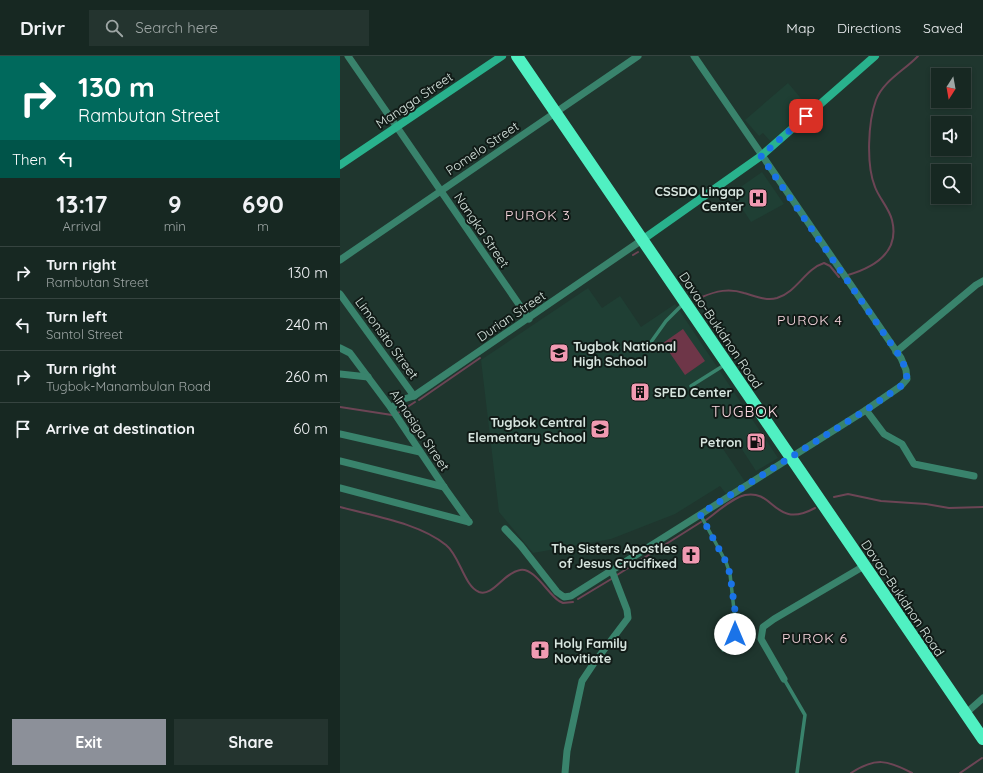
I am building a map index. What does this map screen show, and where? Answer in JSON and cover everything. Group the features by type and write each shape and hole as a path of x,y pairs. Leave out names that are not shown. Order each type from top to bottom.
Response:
{"highway":[{"name":"Davao-Bukidnon Road","path":"517,56 983,740"}],"street":[{"name":"Nangka Street","path":"348,56 529,319"},
{"name":"Mangga Street","path":"340,165 502,56"},
{"name":"Pomelo Street","path":"340,260 638,56"},
{"path":"505,529 515,538 557,592 564,597 576,594 866,410 901,386 907,379 904,364 694,56"},
{"path":"642,240 761,156 875,56"},
{"name":"Durian Street","path":"391,408 404,399 414,396 529,319 642,240"},
{"path":"896,352 976,285 983,281"},
{"name":"Limonsito Street","path":"340,294 414,396"},
{"name":"Almasiga Street","path":"340,348 350,353 391,408 469,522 340,488"},
{"path":"340,374 368,377"},
{"path":"866,410 884,434 902,444 914,464 974,476"},
{"path":"340,434 420,452"},
{"path":"340,461 444,487"},
{"path":"784,679 761,639 763,627 864,566"},
{"path":"565,773 567,751 582,681 587,672 628,618 627,610 612,571"},
{"path":"965,714 983,698"}],"lane":[{"path":"651,342 666,321 685,302"},
{"path":"691,386 726,363"},
{"path":"700,514 726,562 730,574 736,628 735,634 723,650"},
{"path":"784,679 805,715 797,773"}],"shaded area":[{"path":"788,83 810,109 771,142 763,133 759,136 745,120"},
{"name":"CSSDO Lingap Center","path":"762,172 784,204 751,222 732,193"},
{"name":"Tugbok Central Elementary School","path":"588,288 602,308 620,296 641,327 675,304 778,458 756,471 734,437 721,446 746,483 727,495 720,486 675,514 611,539 533,553 499,512 481,360"},
{"path":"683,329 705,361 685,375 663,343"}],"waterway":[{"path":"848,275 876,263 889,249 892,241 894,231 892,220 889,211 875,187 870,167 869,144 871,120 873,109 879,93 889,81 918,56"},
{"path":"633,255 638,252"},
{"path":"702,297 712,293 728,290 738,291 765,299 777,298 790,291 811,270 824,263 830,266 839,277"},
{"path":"419,400 480,358"},
{"path":"398,413 415,402"},
{"path":"340,407 392,415"},
{"path":"834,497 848,494 881,501 926,504 949,508 983,507"},
{"path":"706,520 730,502 745,495 755,495 763,498 776,508 791,514 801,514 815,508"},
{"path":"340,507 395,521 435,537 451,550 469,584 479,592 484,593 489,591 508,575 520,570 525,570 536,577 559,601 563,603 573,602"},
{"path":"617,575 701,522"},
{"path":"578,599 613,578"},
{"path":"960,773 982,758"},
{"path":"851,773 868,764 882,762 895,765 912,773"}],"place":[{"name":"CSSDO Lingap Center","path":"758,198"},
{"name":"Tugbok National High School","path":"559,353"},
{"name":"SPED Center","path":"640,392"},
{"name":"Tugbok Central Elementary School","path":"600,429"},
{"name":"Petron","path":"756,442"},
{"name":"The Sisters Apostles of Jesus Crucifixed","path":"691,555"},
{"name":"Holy Family Novitiate","path":"540,650"}],"district":[{"name":"PUROK 3","path":"538,215"},
{"name":"PUROK 4","path":"810,320"},
{"name":"TUGBOK","path":"745,412"},
{"name":"PUROK 6","path":"815,638"}],"route":[{"path":"735,634 736,618 733,606 730,574 726,562 700,514 866,410 901,386 907,379 906,370 901,358 866,310 761,156 806,116"}]}
